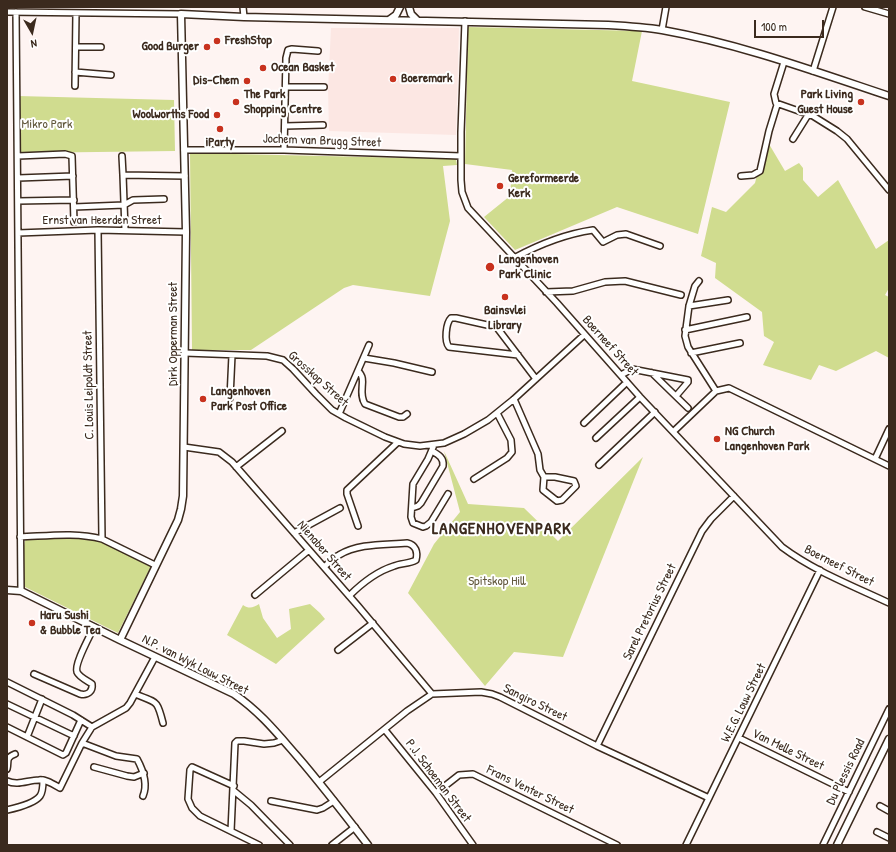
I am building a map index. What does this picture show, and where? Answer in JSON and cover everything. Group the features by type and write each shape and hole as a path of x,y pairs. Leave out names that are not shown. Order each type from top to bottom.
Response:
{"street":[{"path":"243,7 244,17"},
{"path":"389,20 396,15 400,7"},
{"path":"399,20 400,7"},
{"path":"408,7 411,14 417,20"},
{"path":"407,21 408,7"},
{"path":"662,30 666,7"},
{"path":"813,71 833,7"},
{"path":"865,7 889,14"},
{"path":"7,12 181,14 244,17 465,21 608,25 662,30 730,45 889,96"},
{"path":"16,12 20,373 20,537 22,591"},
{"path":"75,86 76,13"},
{"name":"Dirk Opperman Street","path":"120,640 178,520 184,484 186,232 181,14"},
{"name":"Boerneef Street","path":"465,21 460,156 462,192 465,204 640,397 674,431 782,547 797,558 889,603"},
{"path":"76,47 101,47"},
{"path":"284,150 286,58 288,50 318,51"},
{"path":"741,176 750,176 760,171 777,104 774,94 784,62"},
{"path":"75,72 111,75"},
{"path":"286,87 324,87"},
{"path":"777,104 808,115 832,128 846,139 889,190"},
{"path":"793,140 808,115"},
{"path":"285,126 323,125"},
{"name":"Jochem van Brugg Street","path":"184,150 284,150 460,156"},
{"path":"18,156 71,155 74,222"},
{"path":"122,156 125,230"},
{"path":"123,175 185,176"},
{"path":"18,178 73,176"},
{"path":"74,207 124,205 133,200 164,199"},
{"path":"18,201 74,200"},
{"name":"Ernst van Heerden Street","path":"18,233 98,230 186,232"},
{"name":"C. Louis Leipoldt Street","path":"98,230 102,539"},
{"path":"514,258 548,242 593,230 603,242 617,235 624,234 660,246"},
{"path":"546,292 573,291 605,282 625,281 681,295"},
{"path":"699,282 695,286 689,306 685,330 686,342 691,353 716,391"},
{"path":"689,306 728,300"},
{"path":"685,330 747,317"},
{"path":"518,355 449,347 446,340 450,319 456,318 496,327 518,355 536,379"},
{"name":"Grosskop Street","path":"185,353 267,356 283,360 332,410 355,424 398,442 412,445 434,445 453,440 483,423 497,413 584,334"},
{"path":"691,353 740,342"},
{"path":"339,414 369,345"},
{"path":"230,398 232,354"},
{"path":"364,358 432,372"},
{"path":"621,375 632,369 688,380 676,396"},
{"path":"358,371 361,373 363,379 360,393 365,404 399,418 407,414"},
{"path":"652,373 688,408"},
{"path":"584,423 627,382"},
{"path":"674,431 716,391 729,388 889,466"},
{"path":"596,438 640,397"},
{"path":"514,399 538,454 540,470 544,477 542,490 556,501 562,500 576,486 574,481 555,477 544,477"},
{"path":"599,465 655,412"},
{"path":"474,479 507,458 512,452 511,440 497,413"},
{"path":"875,459 889,429"},
{"path":"236,467 282,431"},
{"path":"358,526 346,494 347,490 398,442"},
{"path":"434,445 413,484 413,523 418,526 426,526 431,522 448,494"},
{"name":"Nienaber Street","path":"184,447 219,452 226,457 373,623 432,694"},
{"path":"412,508 421,503 443,466 440,455 432,451"},
{"name":"Sarel Pretorius Street","path":"597,746 702,531 711,519 734,496"},
{"path":"294,533 340,508"},
{"path":"20,537 78,535 102,539 155,565"},
{"path":"324,567 338,555 360,547 407,543 415,547 417,552 416,560 410,563 397,565 383,571 358,587 349,596"},
{"path":"255,595 309,550"},
{"name":"W.E.G. Louw Street","path":"686,845 820,570"},
{"name":"N.P. van Wyk Louw Street","path":"7,590 22,591 94,628 234,694 266,720 319,782 368,845"},
{"path":"338,650 373,623"},
{"path":"34,674 80,694 89,694 92,684 78,675 76,670 94,628"},
{"path":"7,781 21,783 43,780 60,788 82,743 92,727 126,708 155,657"},
{"path":"7,682 74,715 92,727"},
{"name":"Sangiro Street","path":"432,694 471,692 492,694 597,746 709,798"},
{"path":"135,694 156,702 163,723"},
{"path":"319,782 407,711 432,694"},
{"path":"27,737 42,699"},
{"path":"7,704 74,736"},
{"name":"Du Plessis Road","path":"823,845 889,710"},
{"path":"7,727 63,755 66,753 81,720"},
{"name":"P.J. Schoeman Street","path":"385,730 436,793 473,845"},
{"name":"Van Melle Street","path":"739,738 849,792"},
{"name":"Du Plessis Road","path":"837,845 889,739"},
{"path":"231,831 235,746 237,741 264,744 283,740"},
{"path":"82,743 116,756 135,758 144,773 145,783 143,796"},
{"path":"7,769 8,759 10,756 15,754"},
{"path":"94,767 131,777 144,773"},
{"path":"259,845 200,816 192,808 188,799 190,770 192,767 195,767 234,789 290,845"},
{"name":"Frans Venter Street","path":"436,793 459,776 473,774 617,845"},
{"path":"7,810 23,806 40,797 42,793 43,780"},
{"path":"271,801 317,810 334,801"},
{"path":"880,806 889,810"},
{"path":"332,845 355,827"},
{"path":"877,832 889,838"}],"shaded area":[{"name":"Boeremark","path":"331,28 459,28 456,135 329,131 328,90"}],"green space":[{"path":"468,27 642,31 632,81 730,102 698,234 617,207 515,250 484,217 510,196 512,170 465,164"},
{"name":"Mikro Park","path":"18,96 174,100 175,151 19,153"},
{"path":"766,139 785,171 799,163 803,168 803,180 818,197 838,180 876,249 889,240 889,288 885,295 889,297 889,358 876,351 836,371 819,365 811,380 763,365 774,342 764,336 762,312 715,278 716,263 701,256 712,207 726,212 755,183"},
{"path":"190,153 456,159 457,165 443,166 450,221 430,296 353,285 344,288 251,350 192,350"},
{"name":"Spitskop Hill","path":"444,451 468,504 524,508 558,541 643,457 563,657 514,652 485,686 408,593 434,544 460,512"},
{"path":"27,539 90,539 100,541 151,566 118,633 23,586 24,546"},
{"path":"259,604 263,618 277,638 291,629 289,609 310,604 325,619 276,664 227,635 243,605 251,608"}],"place":[{"name":"FreshStop","path":"217,41"},
{"name":"Good Burger","path":"207,47"},
{"name":"Ocean Basket","path":"263,68"},
{"name":"Boeremark","path":"393,79"},
{"name":"Dis-Chem","path":"247,81"},
{"name":"The Park Shopping Centre","path":"236,102"},
{"name":"Park Living Guest House","path":"861,102"},
{"name":"Woolworths Food","path":"217,115"},
{"name":"iParty","path":"220,129"},
{"name":"Gereformeerde Kerk","path":"500,186"},
{"name":"Langenhoven Park Clinic","path":"490,267"},
{"name":"Bainsvlei Library","path":"505,297"},
{"name":"Langenhoven Park Post Office","path":"203,399"},
{"name":"NG Church Langenhoven Park","path":"717,439"},
{"name":"Haru Sushi & Bubble Tea","path":"32,623"}],"district":[{"name":"LANGENHOVENPARK","path":"502,529"}]}
